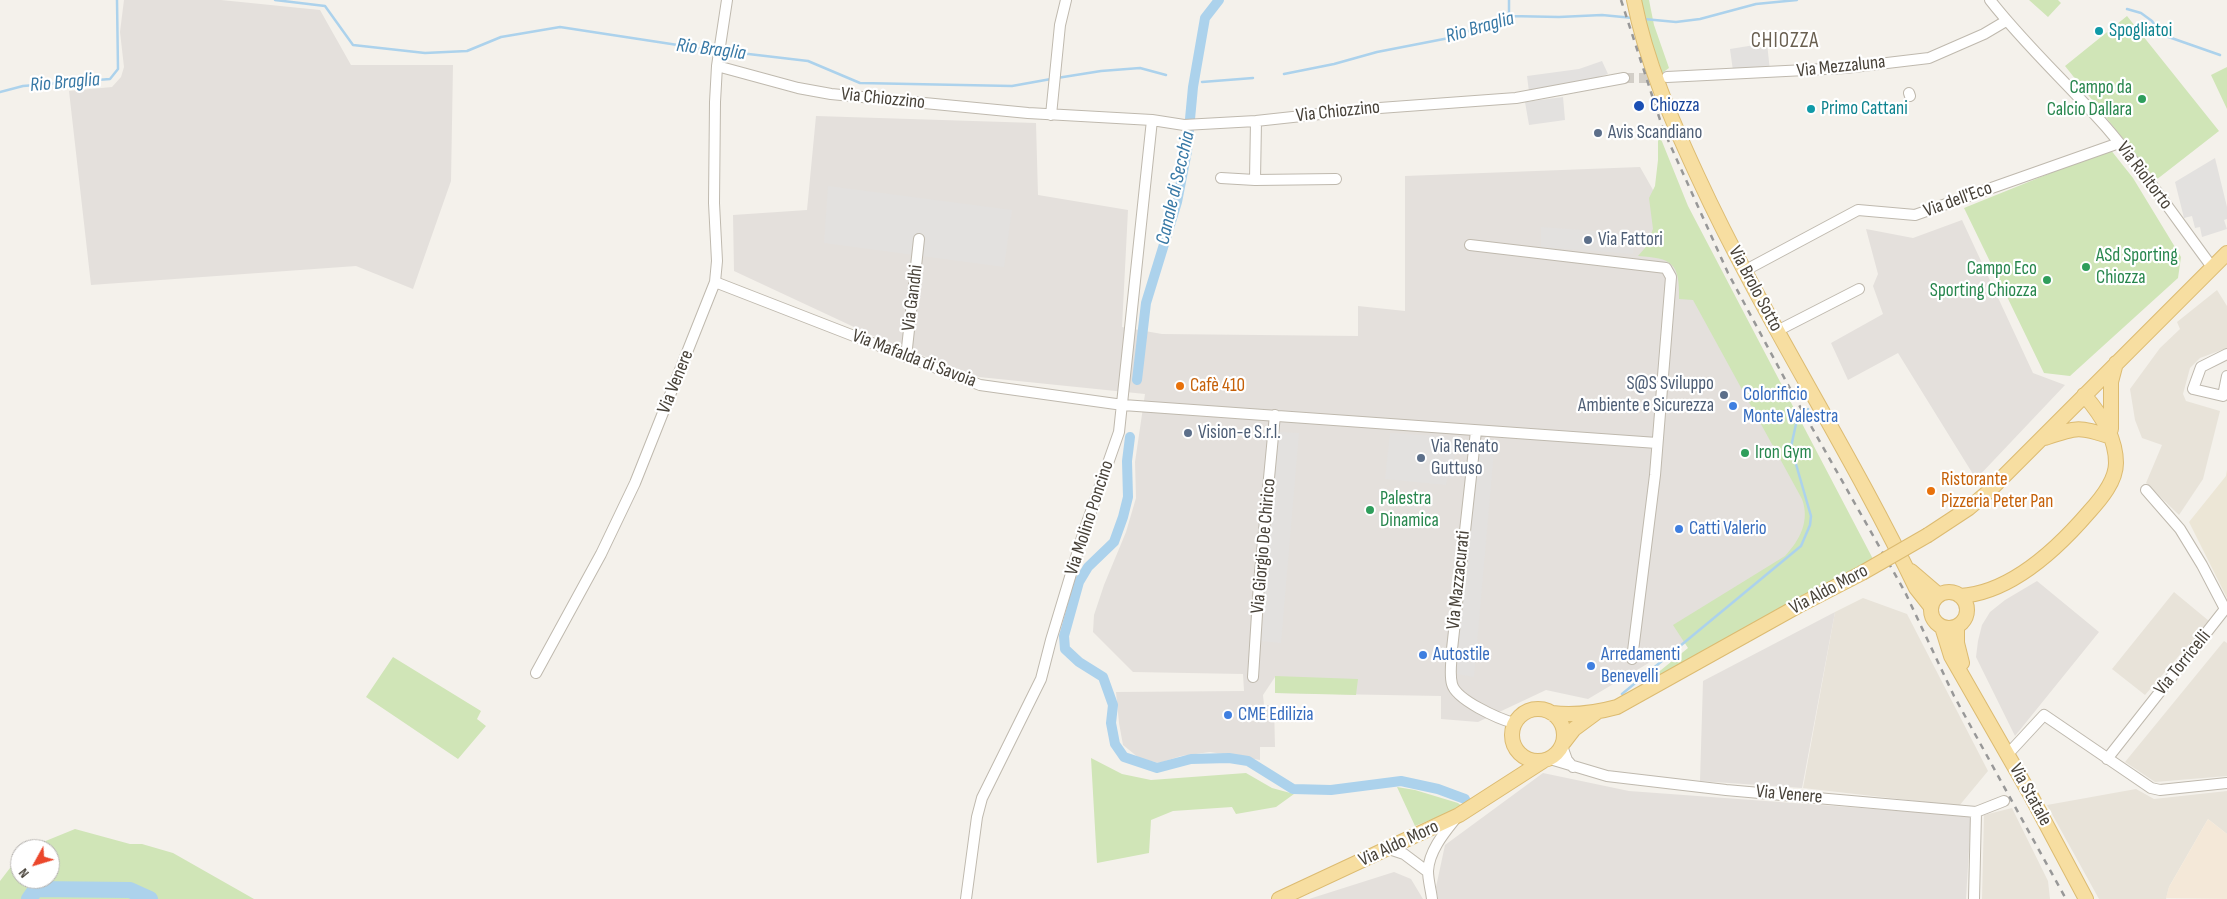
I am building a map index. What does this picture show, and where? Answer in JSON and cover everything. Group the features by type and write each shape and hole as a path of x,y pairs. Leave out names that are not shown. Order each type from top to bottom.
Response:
{"main road":[{"name":"Via Brolo Sotto","path":"1637,12 1656,78 1680,138 1712,208 1905,565 1935,601"},
{"name":"Via Aldo Moro","path":"1552,713 1569,716 1617,707 1928,536 1969,508 1988,492 2227,253"},
{"path":"1967,613 2001,584 2047,556 2064,541 2098,502 2111,482 2116,464 2111,437 2111,382 2116,363"},
{"path":"2084,395 2087,407 2097,425 2111,437"},
{"name":"Via Aldo Moro","path":"2040,439 2074,428 2085,428 2111,437"},
{"path":"1935,601 1948,592 1960,596 1973,595 2001,584"},
{"path":"1942,627 1958,626 1964,621 1967,613 1966,604 1960,596"},
{"name":"Via Statale","path":"1935,601 1934,620 1942,627 1951,656 2086,899"},
{"name":"Via Statale","path":"1958,626 1957,643 1960,658 1972,692"},
{"path":"1514,780 1519,768 1520,756 1512,741 1514,724 1526,711 1535,709 1552,713 1563,727 1563,744 1556,754 1547,760 1528,760 1520,756"},
{"name":"Via Aldo Moro","path":"1563,744 1574,729 1598,712"},
{"name":"Via Aldo Moro","path":"1279,899 1463,813 1547,760"}],"street":[{"name":"Via Venere","path":"536,673 601,554 635,483 715,282 717,261 714,203 714,135 718,62 727,0"},
{"path":"1051,114 1060,25 1066,0"},
{"name":"Via Rioltorto","path":"1990,0 2006,21 2053,69 2119,143 2212,267"},
{"name":"Via Mezzaluna","path":"1667,77 1845,68 1929,58 1984,34 2006,21"},
{"name":"Via Chiozzino","path":"718,62 798,88 831,94 1051,114 1152,120 1190,125 1256,122 1366,109 1516,98 1624,78"},
{"name":"Via Molino Poncino","path":"966,899 977,816 982,798 1041,679 1083,534 1119,432 1152,120"},
{"path":"1255,180 1256,122"},
{"name":"Via dell'Eco","path":"1744,270 1858,210 1915,215 2119,143"},
{"path":"1221,178 1255,180 1336,179"},
{"name":"Via Gandhi","path":"906,357 919,239"},
{"path":"1470,245 1625,262 1666,268 1670,272 1656,475 1632,659"},
{"name":"Via Mafalda di Savoia","path":"715,282 980,385 1122,404"},
{"path":"1777,331 1859,289"},
{"path":"2227,354 2201,367 2194,389 2223,396 2227,376"},
{"path":"1122,404 1657,443"},
{"name":"Via Giorgio De Chirico","path":"1253,677 1259,583 1276,415"},
{"name":"Via Mazzacurati","path":"1476,431 1452,648 1452,685 1458,694 1500,719 1514,724"},
{"name":"Via Torricelli","path":"2108,759 2225,609 2202,565 2180,529 2146,490"},
{"path":"2007,755 2044,715 2152,788 2160,790 2227,783"},
{"path":"1563,744 1567,760 1573,767"},
{"name":"Via Venere","path":"1547,760 1616,777 1726,790 1976,812 2004,801"},
{"path":"1974,899 1976,812"},
{"path":"1432,899 1428,872 1431,857 1437,845 1463,813"},
{"path":"1389,849 1404,854 1428,872"}],"shaded area":[{"path":"124,0 221,0 320,10 351,65 453,65 451,181 413,289 356,266 91,285 69,91 112,87 121,77 124,67 120,32"},
{"path":"1767,43 1770,71 1733,71 1730,49"},
{"path":"1602,61 1608,74 1590,80 1529,92 1527,76 1579,69"},
{"path":"1563,97 1565,120 1529,125 1525,102"},
{"path":"816,116 1036,123 1038,195 1128,210 1122,327 1162,334 1358,336 1358,306 1405,311 1405,176 1640,167 1853,542 1588,699 1546,690 1478,722 1441,719 1441,696 1275,693 1275,677 1263,695 1264,705 1274,705 1275,747 1260,747 1260,760 1210,752 1181,756 1159,763 1139,758 1123,745 1116,692 1244,691 1243,674 1133,672 1093,632 1094,615 1126,532 1136,498 1135,462 1145,394 979,377 884,341 734,271 733,215 807,210"},
{"path":"2215,158 2227,207 2227,219 2224,220 2227,229 2202,237 2200,227 2195,228 2192,216 2184,218 2175,182"},
{"path":"828,186 1012,210 1004,267 824,243"},
{"path":"1962,220 2033,373 2065,385 1976,479 1898,353 1848,380 1831,343 1883,314 1873,286 1878,274 1866,229 1913,238"},
{"name":"Via Fattori","path":"1541,227 1635,234 1633,254 1541,247"},
{"path":"2217,290 2227,306 2227,348 2200,358 2190,368 2183,394 2186,401 2220,411 2203,479 2179,515 2146,483 2162,445 2142,438 2135,420 2130,389 2160,348 2180,329 2177,322"},
{"path":"1279,432 1299,433 1281,643 1261,641"},
{"name":"Via Renato Guttuso","path":"1390,433 1455,437 1453,478 1447,478 1446,485 1385,479"},
{"path":"1479,450 1494,451 1474,677 1457,674"},
{"path":"2227,470 2227,598 2189,522 2226,476"},
{"path":"2037,581 2099,632 2015,736 1976,657 1978,641 1982,625 1990,612 2005,600"},
{"path":"2174,592 2209,621 2145,695 2112,669"},
{"path":"1863,598 1907,614 1988,771 1959,806 1803,788 1835,612"},
{"path":"1835,612 1802,788 1700,781 1703,681"},
{"path":"2224,641 2227,643 2227,776 2155,782 2125,762"},
{"path":"1543,773 1629,791 1971,816 1966,899 1438,899 1436,887 1445,845"},
{"path":"2136,789 2154,799 2227,791 2227,834 2208,819 2169,887 2166,899 2099,899 2047,805"},
{"path":"2012,808 2048,881 2050,899 1982,899 1984,815"},
{"path":"2208,819 2227,834 2227,899 2166,898 2169,887"},
{"path":"1394,872 1411,879 1423,899 1309,899"}],"green space":[{"path":"1638,0 1649,0 1654,25 1669,68 1662,73"},
{"path":"2029,0 2058,0 2061,3 2048,17"},
{"name":"Campo da Calcio Dallara","path":"2127,16 2219,131 2156,180 2065,66"},
{"path":"2227,67 2227,109 2211,75"},
{"path":"1661,139 1688,206 1873,559 1639,688 1688,648 1673,625 1785,556 1799,537 1805,515 1802,499 1693,300 1679,299 1678,277 1672,265 1659,258 1638,256 1645,248 1653,229 1649,198 1655,186 1658,140"},
{"name":"ASd Sporting Chiozza","path":"2110,149 2133,178 2181,257 2178,278 2070,376 2044,373 1964,208"},
{"path":"393,657 481,711 477,719 486,726 458,759 366,697"},
{"path":"1275,676 1358,679 1356,695 1275,693"},
{"path":"1091,758 1122,774 1151,780 1246,773 1272,788 1294,794 1276,807 1236,814 1232,807 1173,811 1151,820 1149,853 1097,863"},
{"path":"1397,787 1415,790 1458,803 1463,807 1415,826"},
{"path":"75,829 173,853 254,899 0,899 0,881 10,868 10,889 60,889 60,839 50,839"}],"waterway":[{"name":"Rio Braglia","path":"0,92 23,86 110,79 118,69 117,0"},
{"name":"Rio Braglia","path":"275,0 325,6 353,45 425,53 467,51 501,37 560,27 717,51"},
{"name":"Canale di Secchia","path":"1137,380 1146,303 1177,202 1187,151 1193,87 1205,18 1219,0"},
{"path":"1509,0 1509,16"},
{"name":"Rio Braglia","path":"1644,19 1676,22 1700,19 1756,4 1797,0"},
{"name":"Rio Braglia","path":"2127,9 2141,13 2152,21 2160,34 2220,55"},
{"name":"Rio Braglia","path":"1284,74 1334,64 1377,52 1449,38 1509,16 1559,17 1602,15 1633,18"},
{"name":"Rio Braglia","path":"723,51 808,61 860,83 1012,86 1051,79"},
{"name":"Rio Braglia","path":"1057,78 1101,71 1140,68 1166,75"},
{"name":"Rio Braglia","path":"1202,82 1253,78"},
{"path":"1622,694 1801,546 1810,525 1811,516 1791,447 1796,424 1808,409"},
{"name":"Canale di Secchia","path":"1130,437 1127,461 1128,497 1123,517 1114,542 1088,567 1079,582 1064,636 1065,649 1079,662 1103,677 1113,705 1111,723 1115,744 1124,757 1157,768 1191,759 1229,758 1248,761 1293,789 1331,790 1401,781 1438,789 1465,799"},
{"path":"29,899 36,889 130,890 150,899"}],"tunnel":[{"path":"1624,78 1661,78"}],"railway":[{"path":"1621,0 1663,129 1728,273 1794,396 1905,592 1954,696 2066,899"}],"place":[{"name":"Spogliatoi","path":"2099,31"},
{"name":"Campo da Calcio Dallara","path":"2142,99"},
{"name":"Chiozza","path":"1639,106"},
{"name":"Primo Cattani","path":"1811,109"},
{"name":"Avis Scandiano","path":"1598,133"},
{"name":"Via Fattori","path":"1588,240"},
{"name":"ASd Sporting Chiozza","path":"2086,267"},
{"name":"Campo Eco Sporting Chiozza","path":"2047,280"},
{"name":"Cafè 410","path":"1180,386"},
{"name":"S@S Sviluppo Ambiente e Sicurezza","path":"1724,395"},
{"name":"Colorificio Monte Valestra","path":"1733,406"},
{"name":"Vision-e S.r.l.","path":"1188,433"},
{"name":"Iron Gym","path":"1745,453"},
{"name":"Via Renato Guttuso","path":"1421,458"},
{"name":"Ristorante Pizzeria Peter Pan","path":"1931,491"},
{"name":"Palestra Dinamica","path":"1370,510"},
{"name":"Catti Valerio","path":"1679,529"},
{"name":"Autostile","path":"1423,655"},
{"name":"Arredamenti Benevelli","path":"1591,666"},
{"name":"CME Edilizia","path":"1228,715"}],"district":[{"name":"CHIOZZA","path":"1785,42"}]}
